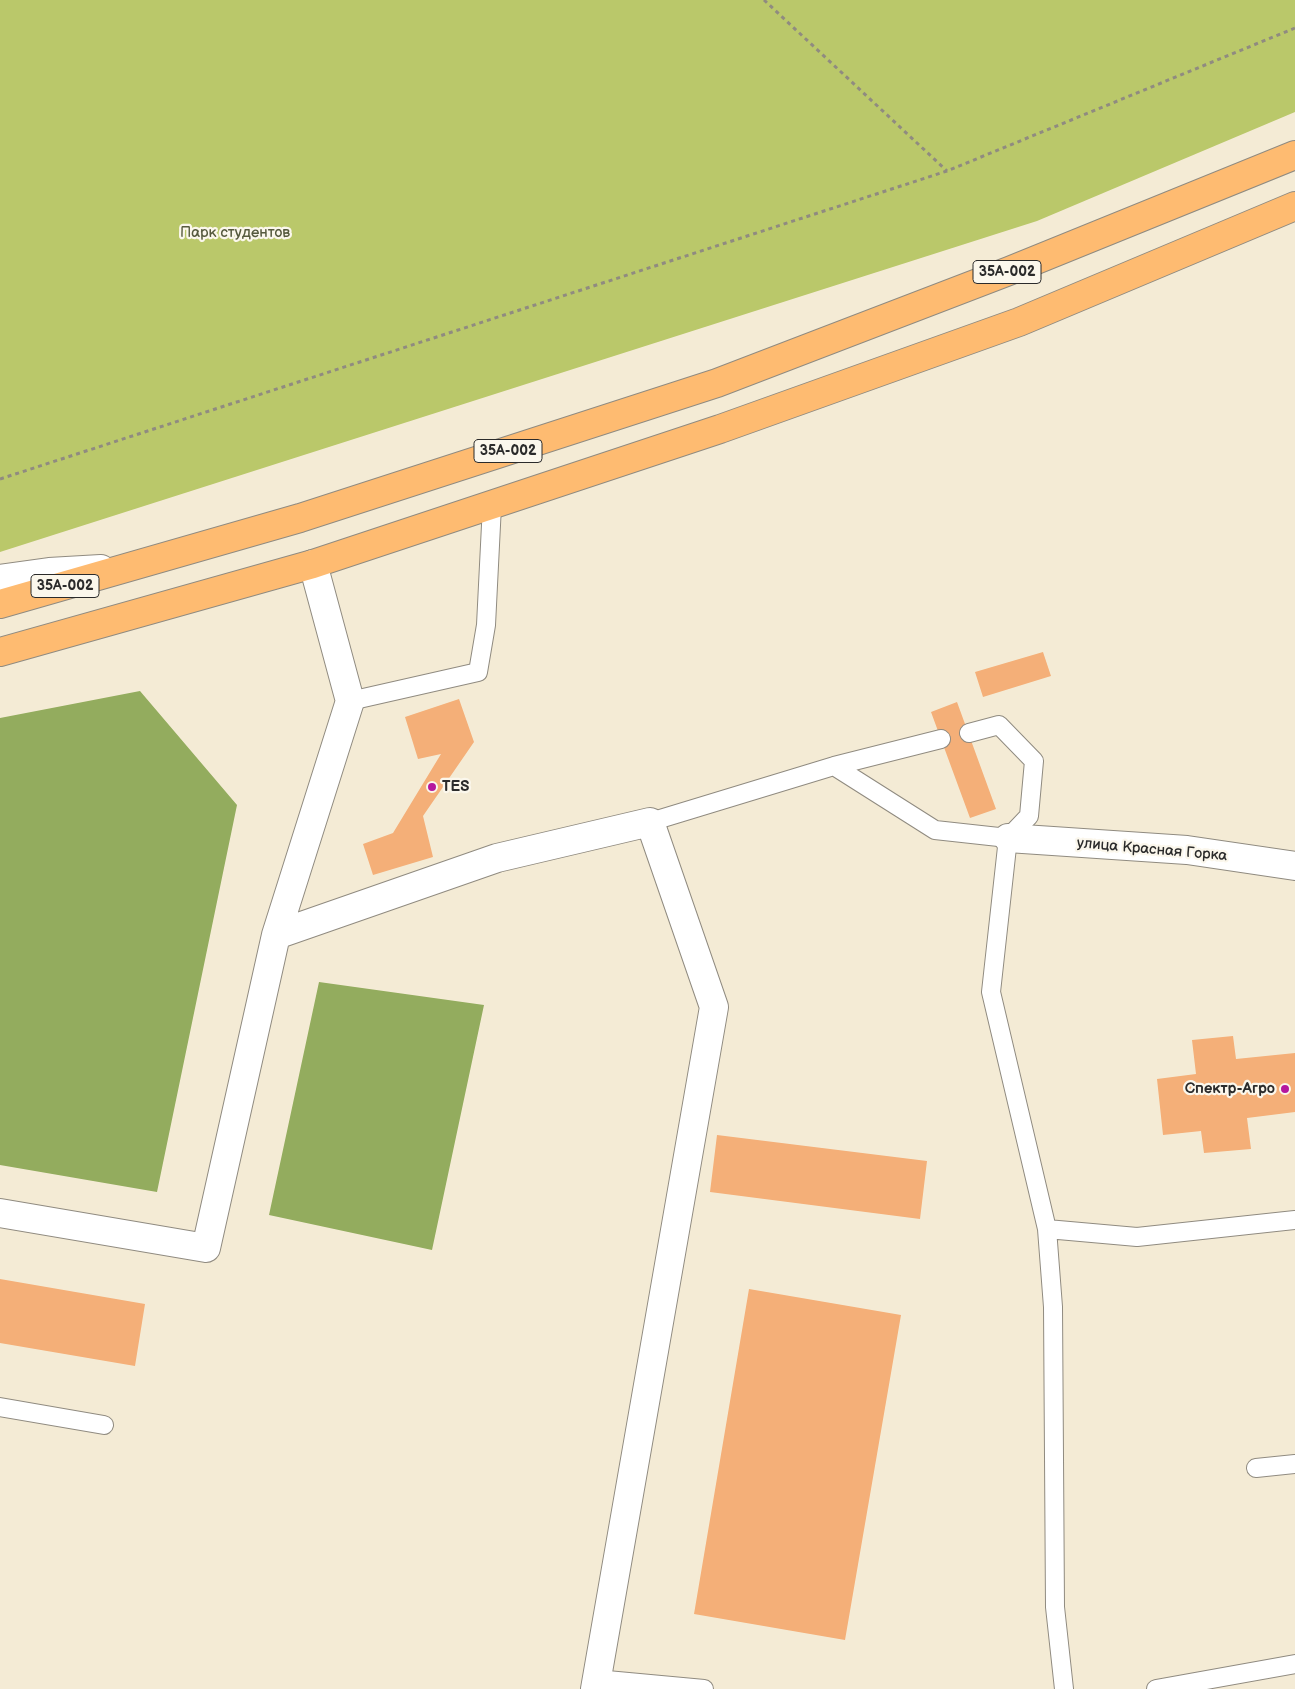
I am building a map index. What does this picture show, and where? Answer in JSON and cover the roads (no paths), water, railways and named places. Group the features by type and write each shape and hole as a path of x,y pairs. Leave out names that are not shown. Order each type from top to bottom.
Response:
{"main road":[{"name":"35А-002","path":"0,604 300,518 717,383 1009,271 1295,156"},
{"path":"0,652 313,564 720,430 1019,322 1295,206"}],"street":[{"path":"0,1213 206,1248 276,935 350,701 313,564"},
{"path":"0,579 49,572 130,567"},
{"path":"276,935 497,858 650,822 714,1007 596,1684"},
{"name":"улица Красная Горка","path":"1008,838 1187,850 1295,866"}],"lane":[{"path":"350,701 478,672 486,625 492,505"},
{"path":"969,733 999,725 1034,761 1029,816 1008,838 991,992 1047,1229 1054,1307 1054,1607 1064,1689"},
{"path":"650,822 834,766 941,740"},
{"path":"834,766 935,830 1008,838"},
{"path":"1047,1229 1137,1237 1295,1220"},
{"path":"0,1407 104,1425"},
{"path":"1256,1468 1295,1464"},
{"path":"1156,1689 1206,1685 1295,1664"},
{"path":"596,1684 704,1689"}],"place":[{"name":"TES","path":"432,787"},
{"name":"Спектр-Агро","path":"1285,1089"}],"park label":[{"name":"Парк студентов","path":"235,233"}]}
